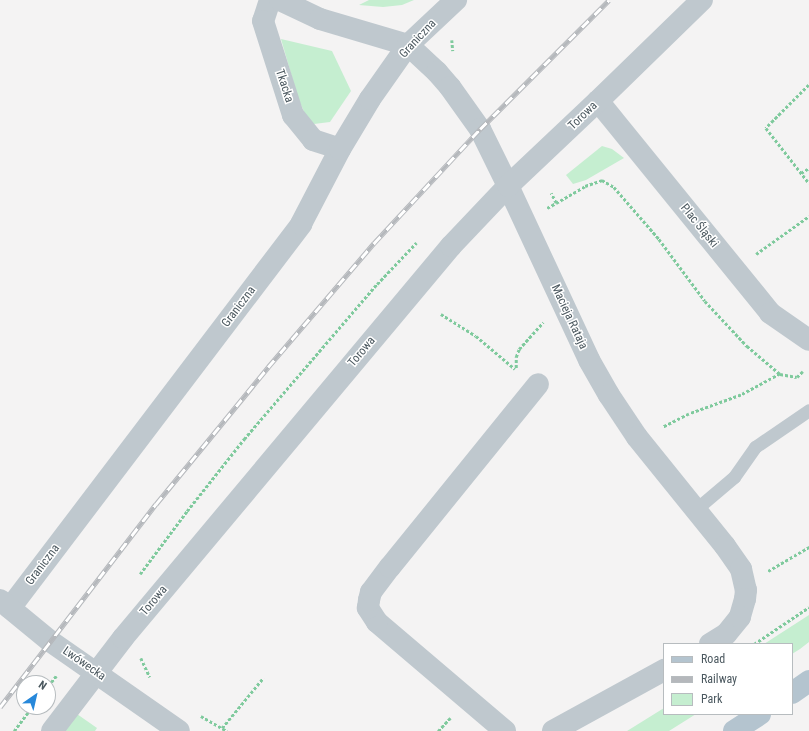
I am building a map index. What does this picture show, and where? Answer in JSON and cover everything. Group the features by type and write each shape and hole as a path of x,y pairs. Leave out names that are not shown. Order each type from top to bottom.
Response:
{"main road":[{"path":"793,692 809,681"},
{"path":"734,731 758,715"}],"street":[{"name":"Tkacka","path":"270,0 263,21 293,114 314,140 340,150"},
{"path":"280,0 320,19 408,46"},
{"name":"Graniczna","path":"5,604 297,230 340,150 370,100 408,46 456,0"},
{"name":"Torowa","path":"52,731 123,638 451,246 508,186 598,102 702,0"},
{"name":"Macieja Rataja","path":"408,46 437,72 450,87 480,129 589,360 609,395 637,437 737,562 745,580 746,600 740,617 726,634 712,643"},
{"name":"Plac Śląski","path":"598,102 770,313 809,340"},
{"path":"505,731 377,622 368,608 371,592 538,384"},
{"name":"Lwówecka","path":"5,604 96,673 177,729"},
{"path":"552,731 663,671"}],"lane":[{"path":"695,510 734,477 755,447 809,410"}],"path":[{"path":"452,34 454,53"},
{"path":"809,85 766,128 809,184"},
{"path":"801,173 809,168"},
{"path":"556,203 585,186 602,180 614,187 659,240 705,301 747,346 780,374 797,377 803,371"},
{"path":"750,259 809,216"},
{"path":"135,579 186,511 244,439 372,290 420,240"},
{"path":"441,314 476,336 516,370 516,357 519,350 544,321"},
{"path":"661,428 689,414 741,396 780,374"},
{"path":"781,563 809,547"},
{"path":"755,643 809,607"},
{"path":"222,728 263,678"},
{"path":"14,731 26,715"},
{"path":"438,731 452,715"}],"green space":[{"path":"369,0 414,0 402,5 383,7 359,5"},
{"path":"281,39 332,51 351,91 330,122 314,124 308,121 298,98"},
{"path":"602,146 612,149 624,158 586,180 573,184 566,175"},
{"path":"809,615 809,642 800,649 793,653 793,643 766,643"},
{"path":"663,709 663,715 694,715 669,731 627,731"},
{"path":"77,714 97,728 95,731 64,731"}],"railway":[{"path":"0,707 156,504 268,367 374,243 480,129 609,0"}]}
